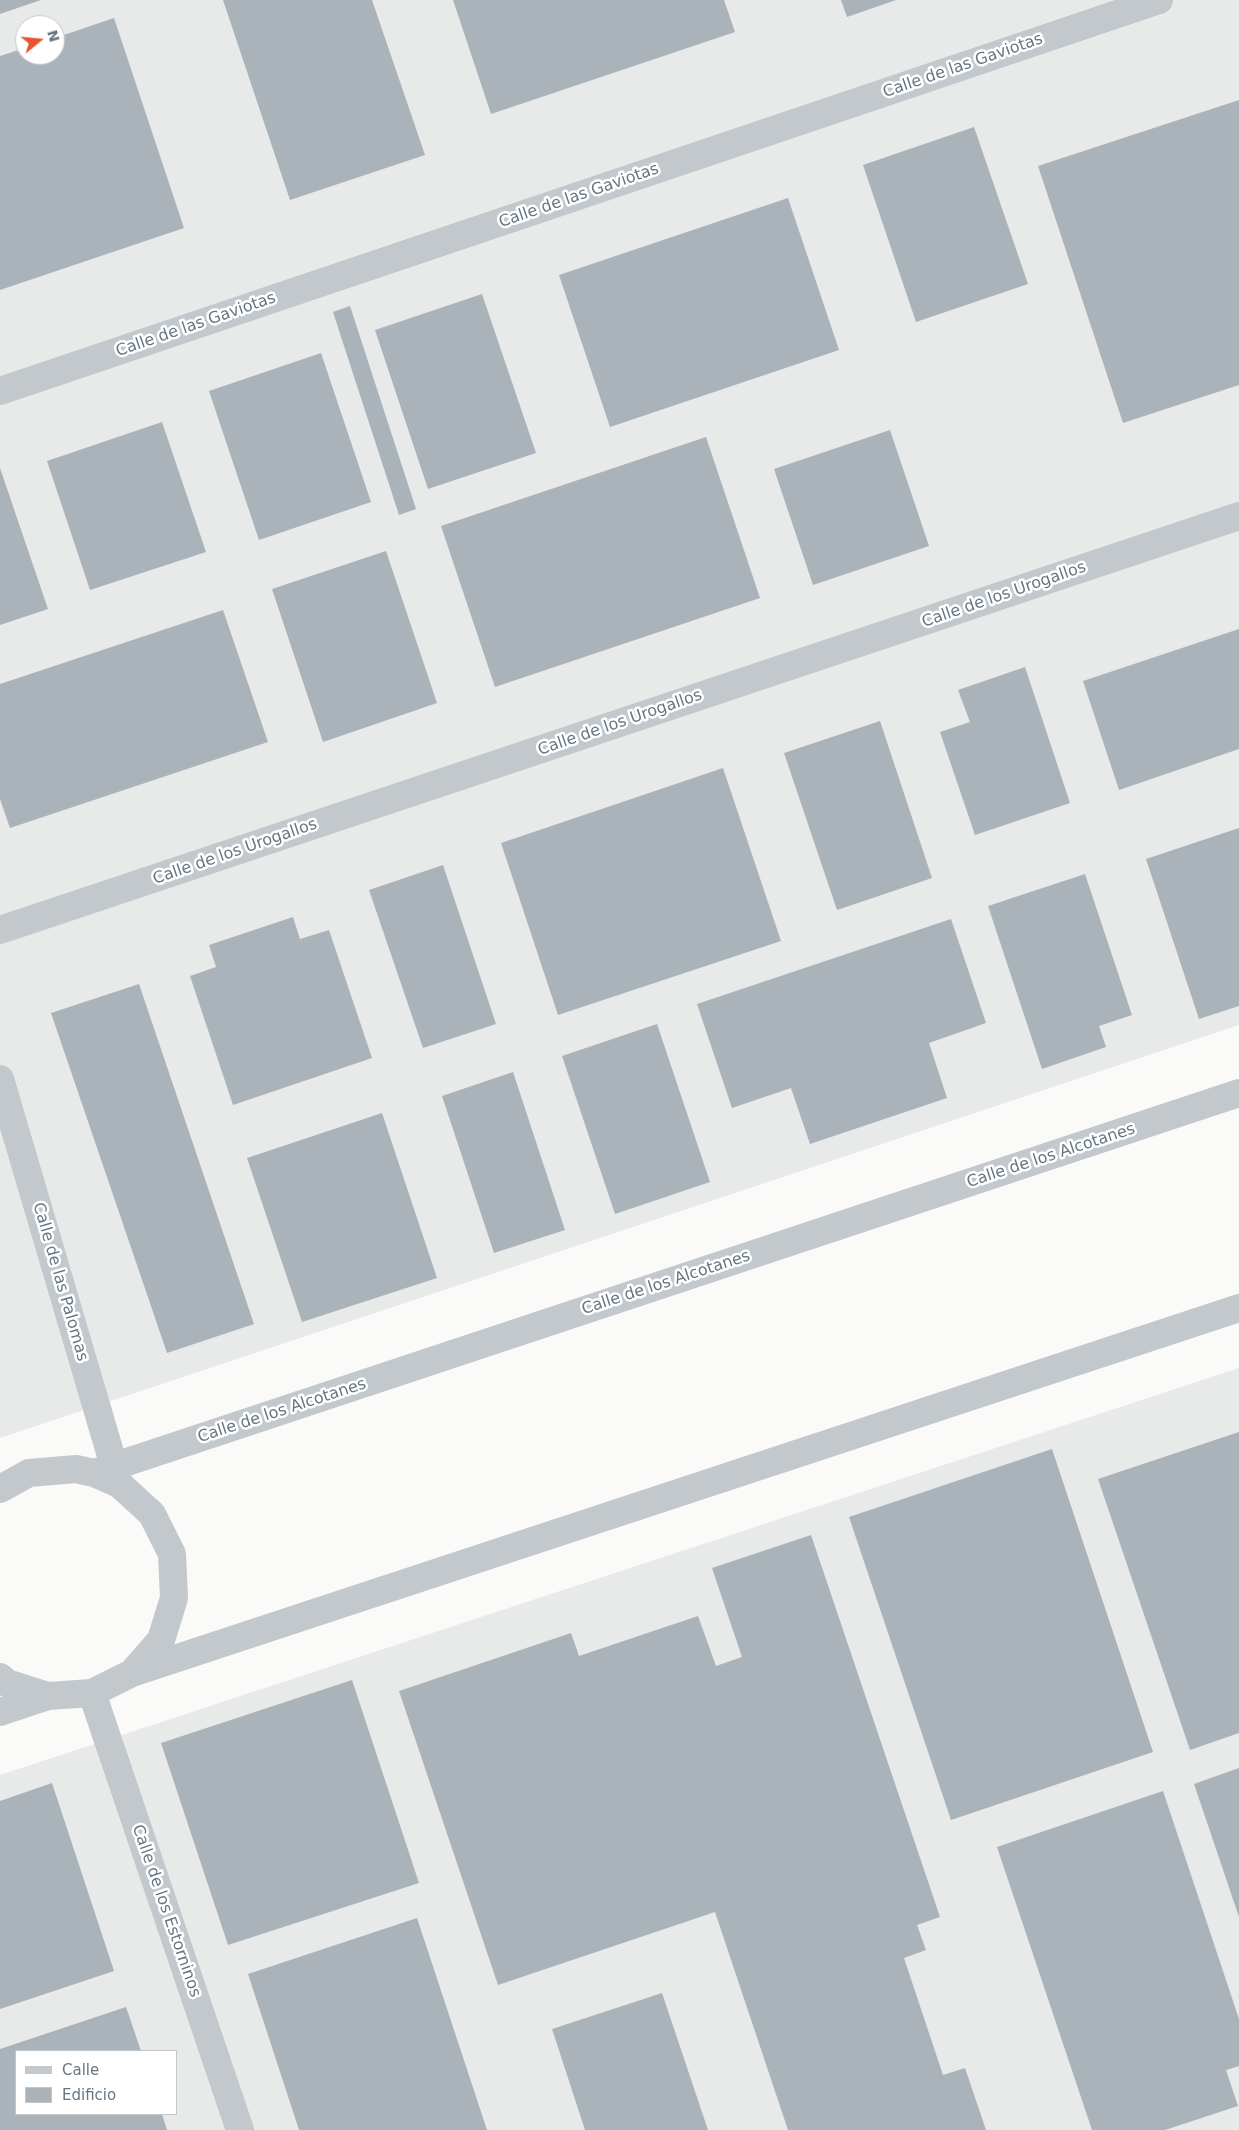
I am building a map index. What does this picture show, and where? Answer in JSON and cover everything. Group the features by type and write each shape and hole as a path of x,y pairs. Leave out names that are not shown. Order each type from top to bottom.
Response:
{"street":[{"name":"Calle de las Gaviotas","path":"0,391 1159,0"},
{"name":"Calle de los Urogallos","path":"0,930 1239,516"},
{"name":"Calle de las Palomas","path":"0,1079 109,1475"},
{"name":"Calle de los Alcotanes","path":"109,1475 1239,1093"},
{"path":"0,1712 48,1696 92,1693 132,1673 1239,1308"},
{"path":"0,1489 30,1473 76,1469 109,1475 152,1514 172,1554 174,1598 160,1640 132,1673"},
{"path":"0,1677 7,1683 48,1696"},
{"name":"Calle de los Estorninos","path":"92,1693 240,2130"}],"shaded area":[{"path":"0,0 1239,0 1239,1025 0,1438"},
{"path":"1239,1368 1239,2130 0,2130 0,1775"}],"building":[{"path":"0,0 41,0 0,14"},
{"path":"223,0 372,0 425,155 290,200"},
{"path":"453,0 724,0 735,32 491,114"},
{"path":"841,0 896,0 847,17"},
{"path":"114,18 184,228 0,290 0,56 15,51 15,65 65,65 65,35"},
{"path":"1239,100 1239,385 1123,423 1038,166"},
{"path":"974,127 1028,284 916,322 863,165"},
{"path":"788,198 839,350 610,427 559,275"},
{"path":"482,294 536,453 428,489 375,330"},
{"path":"350,306 416,509 399,515 333,312"},
{"path":"321,353 371,502 259,540 209,391"},
{"path":"162,422 206,552 90,590 47,461"},
{"path":"890,430 929,546 813,585 774,469"},
{"path":"706,437 760,598 495,687 441,526"},
{"path":"0,468 48,609 0,625"},
{"path":"386,551 437,703 323,742 272,589"},
{"path":"223,610 268,742 10,828 0,799 0,684"},
{"path":"1239,629 1239,749 1119,790 1083,681"},
{"path":"1025,667 1070,803 975,835 940,732 970,722 958,690"},
{"path":"880,721 932,878 837,910 784,753"},
{"path":"723,768 781,941 558,1015 501,843"},
{"path":"1239,828 1239,1006 1199,1019 1146,859"},
{"path":"443,865 496,1024 423,1048 369,890"},
{"path":"1085,874 1132,1015 1099,1026 1106,1047 1042,1069 988,906"},
{"path":"293,917 300,939 329,930 372,1058 233,1105 190,976 216,967 209,945"},
{"path":"951,919 986,1023 929,1043 947,1098 810,1144 791,1088 732,1108 697,1004"},
{"path":"139,984 254,1324 167,1353 51,1013"},
{"path":"657,1024 710,1182 615,1214 562,1056"},
{"path":"513,1072 565,1230 494,1253 442,1096"},
{"path":"382,1113 437,1278 302,1322 247,1158"},
{"path":"1239,1432 1239,1733 1190,1750 1098,1479"},
{"path":"1052,1449 1153,1752 951,1820 849,1517"},
{"path":"811,1535 940,1917 917,1925 926,1950 904,1958 943,2075 965,2068 986,2130 788,2130 715,1912 498,1985 399,1691 571,1633 579,1656 698,1616 716,1666 742,1657 712,1568"},
{"path":"352,1680 419,1883 228,1945 161,1743"},
{"path":"1239,1768 1239,1917 1194,1784"},
{"path":"52,1783 114,1971 0,2009 0,1801"},
{"path":"1163,1791 1239,2019 1239,2066 1226,2070 1238,2106 1165,2130 1092,2130 997,1847"},
{"path":"417,1918 487,2130 299,2130 248,1974"},
{"path":"662,1993 708,2130 585,2130 552,2029"},
{"path":"126,2007 141,2050 15,2050 15,2115 162,2115 167,2130 0,2130 0,2049"}]}
